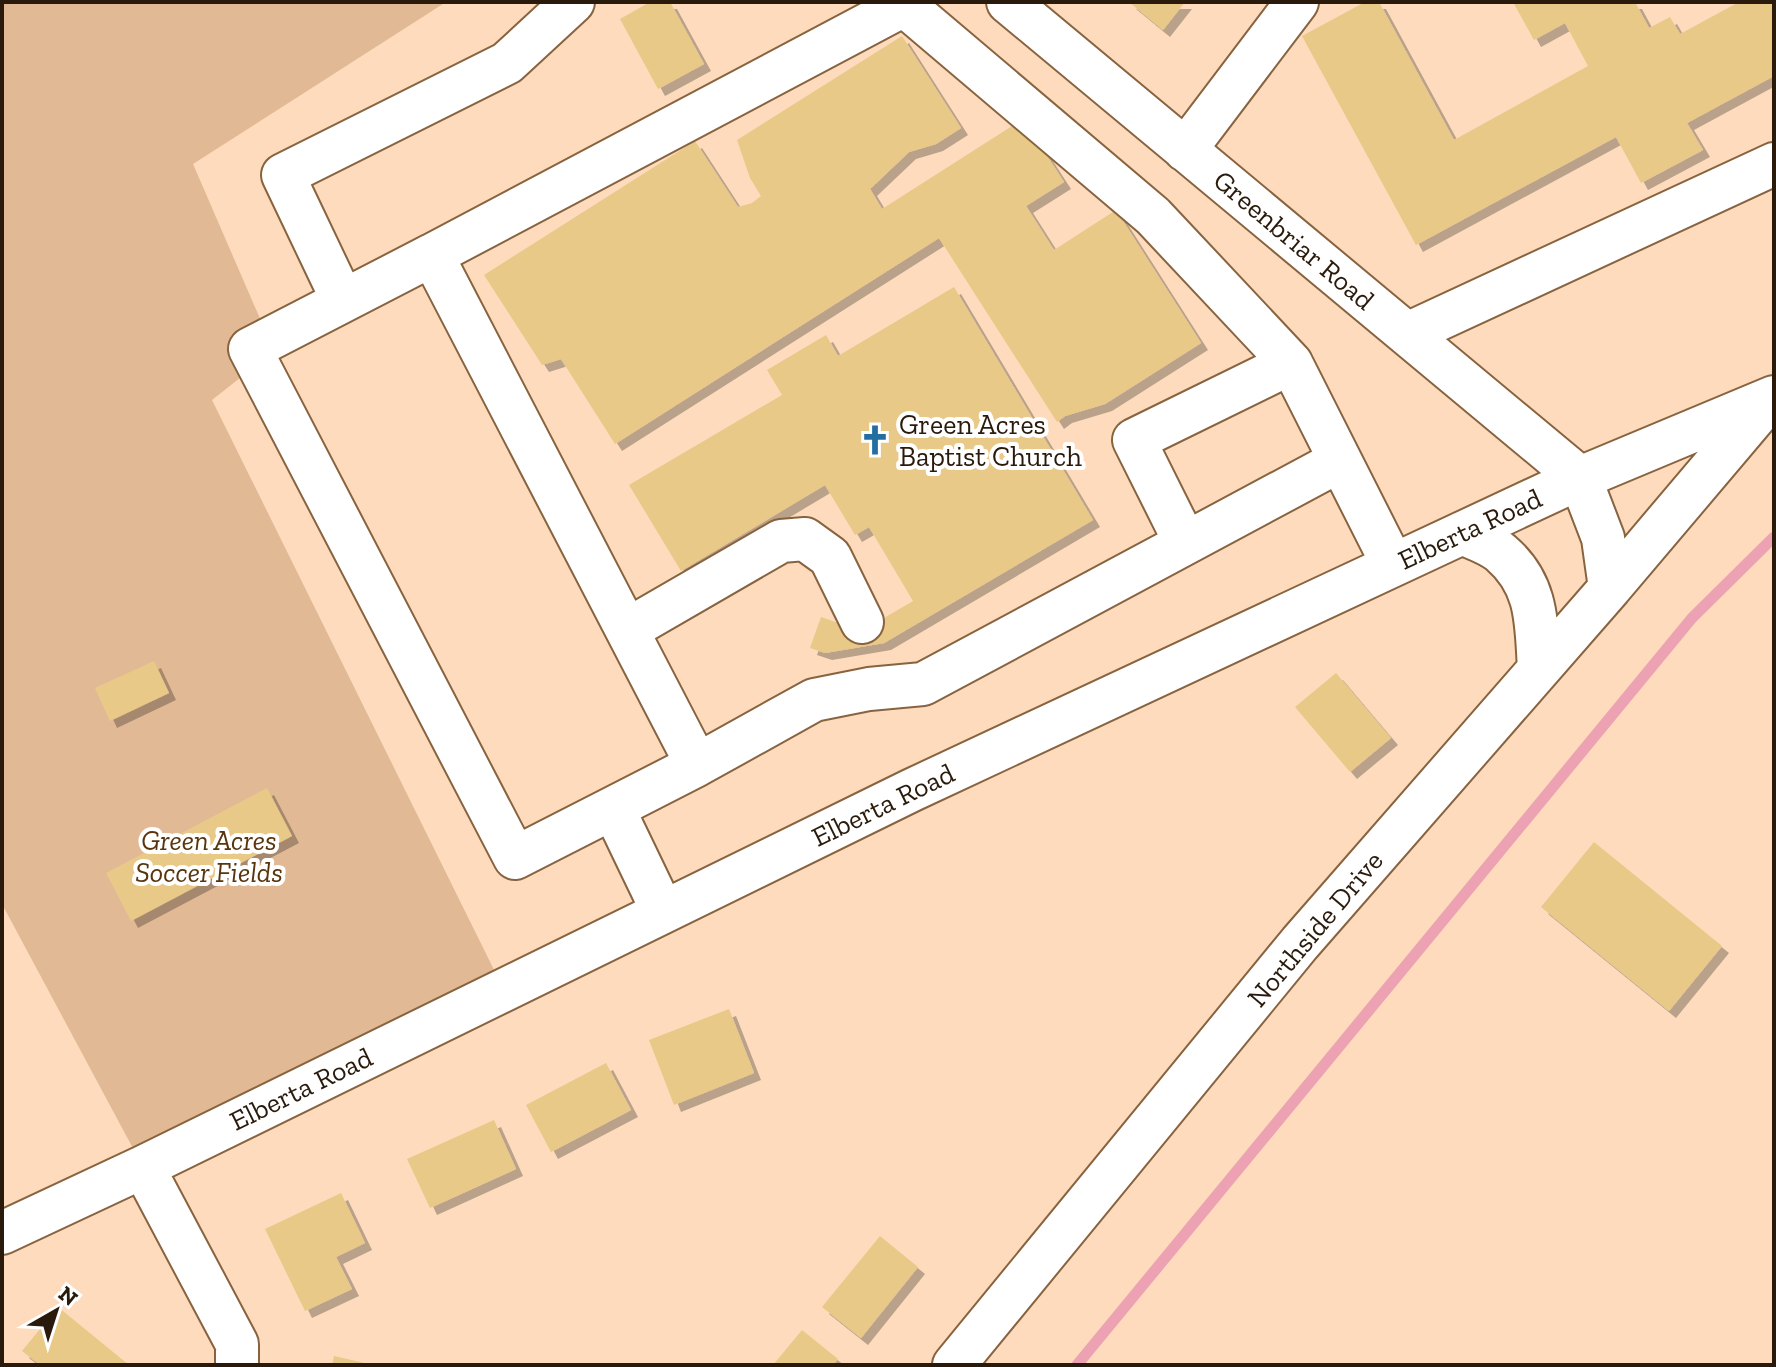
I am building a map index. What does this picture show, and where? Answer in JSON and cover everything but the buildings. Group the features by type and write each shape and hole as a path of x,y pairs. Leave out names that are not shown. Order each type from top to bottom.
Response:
{"street":[{"path":"343,301 283,175 507,63 573,2"},
{"name":"Greenbriar Road","path":"1008,2 1580,478"},
{"path":"1185,150 1297,2"},
{"path":"1339,461 923,684 869,689 814,700 697,765 515,858 250,349 904,5 1153,216 1291,363 1393,565"},
{"path":"1407,334 1774,164"},
{"path":"432,255 697,765"},
{"path":"1185,542 1134,440 1291,363"},
{"name":"Elberta Road","path":"2,1233 912,790 1580,478 1772,398"},
{"name":"Northside Drive","path":"954,1365 1300,943 1772,398"},
{"path":"1580,478 1603,538 1610,588"},
{"path":"1462,533 1500,552 1524,578 1536,607 1539,669"},
{"path":"627,630 781,541 805,539 830,557 863,634 869,689"},
{"path":"613,808 663,912"},
{"path":"143,1167 237,1344 237,1365"}],"green space":[{"name":"Green Acres Soccer Fields","path":"2,2 446,2 193,164 274,351 212,400 504,990 143,1167 2,904"}],"waterway":[{"path":"1077,1365 1692,618 1774,537"}],"place":[{"name":"Green Acres Baptist Church","path":"875,440"}]}
